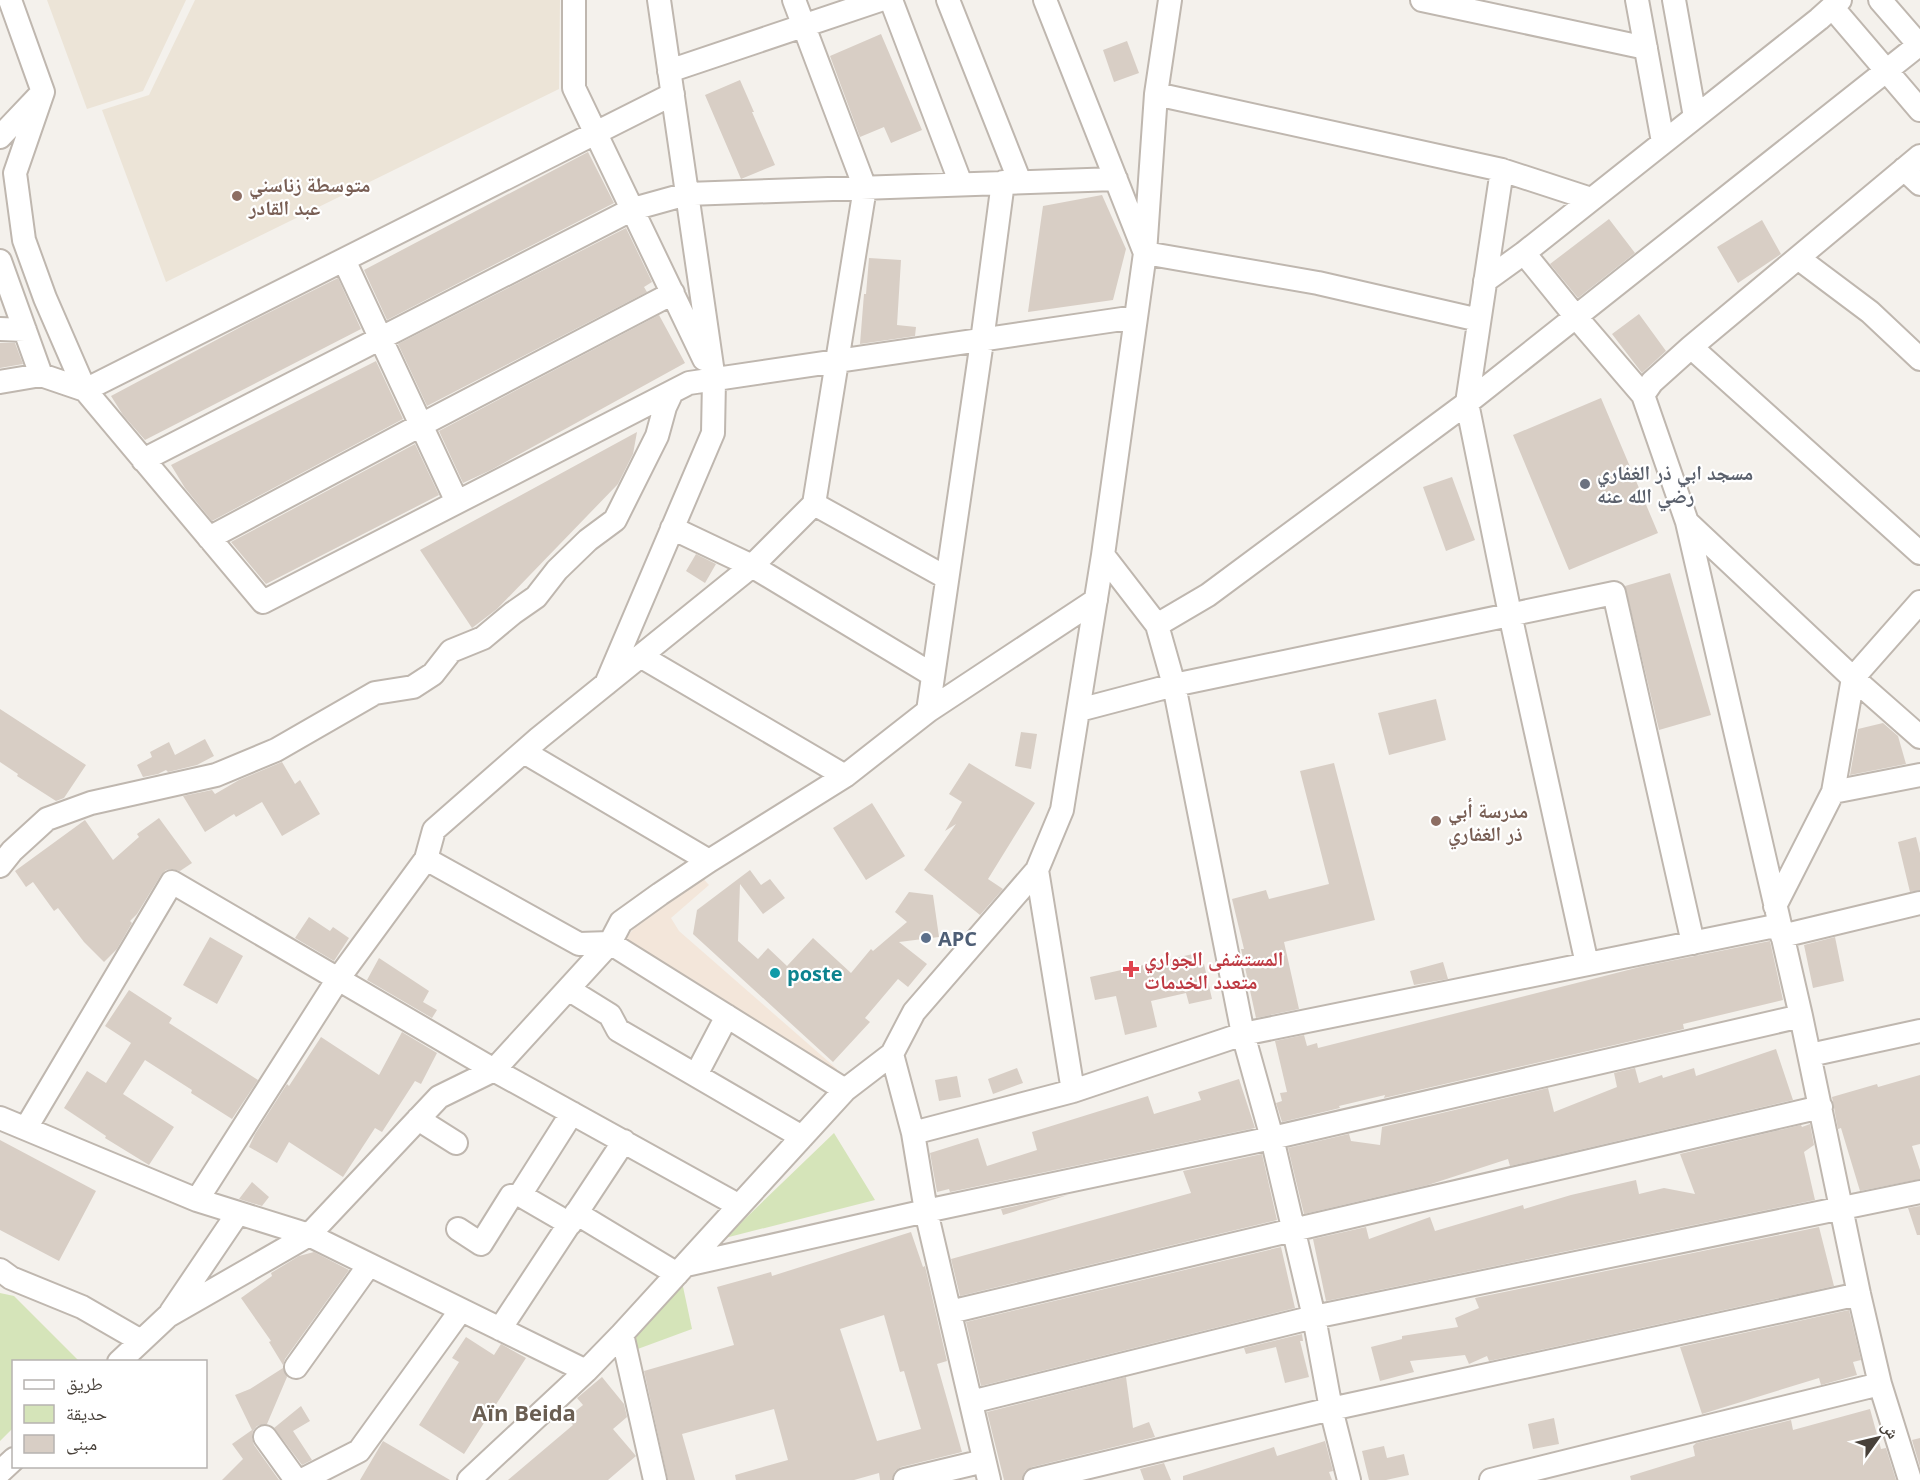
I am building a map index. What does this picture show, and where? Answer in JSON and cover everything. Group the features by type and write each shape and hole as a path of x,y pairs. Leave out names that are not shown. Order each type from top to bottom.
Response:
{"street":[{"path":"10,0 43,92 15,173 24,240 45,298 85,390 263,602 689,383 1136,317"},
{"path":"574,0 574,88 714,380"},
{"path":"605,686 713,433 714,380 659,0"},
{"path":"196,1200 338,979 426,859 434,830 524,752 752,566 814,504 865,188 794,0"},
{"path":"669,71 880,0"},
{"path":"891,0 961,184"},
{"path":"928,711 982,340 1012,182 948,0"},
{"path":"1045,0 1145,253"},
{"path":"469,1480 586,1371 622,1334 845,1090 892,1054 914,1012 1037,870 1062,810 1103,555 1145,253 1156,94 1170,0"},
{"path":"1422,0 1646,48"},
{"path":"1637,0 1663,142"},
{"path":"1674,0 1695,117"},
{"path":"1157,625 1208,595 1467,403 1920,45 1880,0"},
{"path":"1485,280 1524,253 1836,4 1886,71 1920,110"},
{"path":"0,137 43,92"},
{"path":"0,382 41,375 85,390 673,94"},
{"path":"1156,94 1502,170 1591,199"},
{"path":"1643,395 1652,382 1691,347 1798,258 1915,169"},
{"path":"1502,170 1467,403 1510,614 1587,964"},
{"path":"143,460 633,209 687,194 1116,179"},
{"path":"1145,253 1318,283 1479,320"},
{"path":"1524,253 1643,395 1687,522 1810,1055 1859,1294 1880,1384 1910,1480"},
{"path":"1798,258 1869,312 1920,359"},
{"path":"344,260 457,502"},
{"path":"0,261 41,375"},
{"path":"209,538 673,293"},
{"path":"0,329 25,330"},
{"path":"1691,347 1920,553"},
{"path":"0,866 12,850 47,819 91,803 216,775 276,750 375,693 413,687 433,674 451,651 483,638 536,597 557,570 615,520 657,436 672,392"},
{"path":"814,504 948,578"},
{"path":"1687,522 1853,678 1920,737"},
{"path":"672,528 752,566 933,675"},
{"path":"1103,555 1157,625 1174,685 1242,1034 1272,1138 1349,1480"},
{"path":"1078,710 1174,685 1614,593 1693,943"},
{"path":"121,1360 168,1316 309,1235 439,1097 494,1070 610,943 621,922 709,861 845,776 928,711 1096,600"},
{"path":"1779,922 1833,792 1853,678 1920,602"},
{"path":"642,657 845,776"},
{"path":"524,752 709,861"},
{"path":"1833,792 1920,775"},
{"path":"426,859 579,944 610,943 845,1090"},
{"path":"1037,870 1073,1091"},
{"path":"26,1128 172,882 494,1070 738,1205"},
{"path":"913,1133 1073,1091 1242,1034 1693,943 1779,922 1920,903"},
{"path":"568,989 610,1015 618,1030 802,1137"},
{"path":"696,1075 727,1016"},
{"path":"458,1229 481,1244 512,1196 520,1196 681,1270 926,1211 1272,1138 1801,1016"},
{"path":"1810,1055 1920,1031"},
{"path":"892,1054 913,1133 926,1211 987,1471 905,1480"},
{"path":"950,1312 1821,1107"},
{"path":"520,1196 572,1113"},
{"path":"0,1118 196,1200 309,1235 586,1371"},
{"path":"418,1119 456,1143"},
{"path":"500,1329 624,1141"},
{"path":"971,1402 1314,1317 1920,1192"},
{"path":"168,1316 238,1213"},
{"path":"296,1366 369,1265"},
{"path":"0,1270 11,1278 82,1307 141,1341"},
{"path":"1035,1480 1331,1408 1859,1294"},
{"path":"302,1480 359,1451 461,1310"},
{"path":"622,1334 654,1479"},
{"path":"1491,1480 1880,1384"},
{"path":"265,1437 296,1480"},
{"path":"0,1472 12,1461"}],"shaded area":[{"path":"47,0 186,0 143,91 87,109"},
{"name":"متوسطة زناسني عبد القادر","path":"195,0 560,0 559,89 166,282 102,110 149,95"},
{"path":"701,876 709,885 671,918 679,931 837,1069 832,1077 621,944 650,909"}],"green space":[{"path":"834,1133 875,1200 725,1238"},
{"path":"682,1282 692,1329 635,1350 630,1335"},
{"path":"0,1293 14,1296 78,1360 12,1360 12,1429 0,1441"}],"building":[{"path":"881,34 922,130 891,143 884,127 860,137 830,56"},
{"path":"1127,41 1139,73 1114,82 1103,50"},
{"path":"740,80 775,165 741,179 705,95"},
{"path":"588,152 614,203 387,320 364,270"},
{"path":"1102,195 1126,249 1113,300 1028,312 1043,206"},
{"path":"1609,219 1635,253 1578,298 1550,264"},
{"path":"1762,220 1781,254 1738,283 1717,247"},
{"path":"626,228 652,282 644,287 647,292 427,406 398,344"},
{"path":"869,258 901,260 897,325 916,327 915,336 860,344"},
{"path":"338,278 361,329 145,440 123,415 111,396 250,322"},
{"path":"1639,314 1666,351 1642,373 1612,334"},
{"path":"659,315 685,363 491,470 463,483 439,431"},
{"path":"0,343 15,343 23,364 0,368"},
{"path":"376,361 403,419 212,521 185,488 171,465"},
{"name":"مسجد ابي ذر الغفاري رضي الله عنه","path":"1601,398 1658,533 1569,570 1513,435"},
{"path":"637,432 633,454 618,484 497,609 472,628 420,550"},
{"path":"415,444 439,495 266,584 231,542"},
{"path":"1452,477 1475,540 1446,551 1423,487"},
{"path":"696,554 716,564 705,583 686,571"},
{"path":"1670,573 1711,715 1659,730 1625,586"},
{"path":"1436,699 1446,740 1389,755 1378,713"},
{"path":"0,709 86,765 64,798 56,801 0,762"},
{"path":"1883,723 1898,736 1906,764 1850,775 1858,729"},
{"path":"1021,732 1037,734 1031,769 1015,766"},
{"path":"205,739 214,756 197,765 168,772 166,770 143,777 137,765 152,757 150,752 169,742 175,755"},
{"path":"282,762 295,784 300,780 320,814 282,836 262,802 236,817 234,814 205,832 183,796 212,790 215,794 239,780"},
{"path":"969,763 1035,803 988,879 1003,889 980,915 924,870 956,824 945,831 962,802 949,794"},
{"path":"1334,763 1375,920 1284,942 1299,1009 1256,1018 1241,949 1244,949 1232,899 1266,890 1269,899 1329,884 1300,771"},
{"path":"872,803 905,856 866,880 833,828"},
{"path":"159,818 192,863 180,871 166,870 161,875 137,914 130,921 132,923 117,949 104,962 84,942 58,908 54,911 33,882 26,887 15,871 85,820 113,860 139,837 137,834"},
{"path":"1916,837 1920,853 1920,890 1910,892 1898,842"},
{"name":"poste","path":"750,870 761,885 770,879 785,898 763,914 740,884 738,941 758,959 768,948 787,966 813,938 851,973 871,949 873,951 907,922 895,912 909,892 933,895 939,937 899,942 927,964 908,987 898,979 865,1018 870,1022 833,1062 693,934 697,910"},
{"path":"309,917 330,931 333,927 349,938 334,961 295,938"},
{"path":"210,937 243,956 217,1004 183,985"},
{"path":"1835,937 1844,981 1813,988 1804,945"},
{"path":"1770,941 1783,1000 1683,1024 1684,1029 1384,1098 1385,1095 1282,1122 1276,1103 1282,1101 1280,1093 1287,1092 1275,1041 1304,1035 1307,1046 1317,1043 1318,1048 1640,967"},
{"path":"1193,954 1195,965 1204,964 1212,999 1189,1004 1186,993 1151,1001 1157,1027 1125,1035 1116,996 1095,1000 1090,977"},
{"path":"379,958 429,991 423,1002 437,1010 432,1018 367,980"},
{"path":"1443,962 1448,979 1414,985 1410,971"},
{"path":"129,990 172,1018 169,1023 258,1080 232,1119 145,1060 123,1094 174,1127 149,1165 105,1138 106,1136 64,1108 87,1071 106,1083 131,1043 105,1026"},
{"path":"402,1032 437,1053 421,1084 415,1081 382,1132 375,1128 343,1177 289,1142 277,1163 249,1147 287,1084 289,1086 321,1037 379,1075"},
{"path":"1776,1049 1793,1100 1510,1166 1508,1159 1428,1185 1304,1214 1288,1148 1349,1134 1351,1141 1380,1145 1382,1127 1548,1088 1554,1112 1617,1087 1614,1073 1635,1068 1639,1083 1694,1068 1696,1076"},
{"path":"1017,1068 1023,1083 993,1094 988,1079"},
{"path":"1920,1075 1920,1144 1912,1146 1920,1170 1920,1179 1860,1191 1841,1128 1838,1129 1832,1097"},
{"path":"957,1076 961,1097 939,1101 935,1080"},
{"path":"1239,1079 1255,1128 950,1192 949,1189 937,1192 930,1153 978,1138 987,1166 1037,1150 1032,1132 1148,1096 1154,1114 1201,1100 1198,1092"},
{"path":"1810,1124 1814,1145 1804,1152 1815,1200 1326,1301 1313,1239 1366,1227 1369,1239 1430,1217 1435,1231 1523,1205 1524,1209 1636,1180 1639,1194 1664,1188 1695,1194 1680,1154"},
{"path":"0,1140 96,1191 59,1261 0,1230"},
{"path":"1262,1154 1277,1220 960,1296 951,1259 1191,1193 1183,1171"},
{"path":"252,1182 269,1197 262,1206 239,1199"},
{"path":"1068,1195 1003,1215 1001,1209"},
{"path":"1920,1206 1920,1235 1917,1235 1908,1208"},
{"path":"1819,1227 1834,1286 1489,1361 1487,1356 1469,1364 1465,1355 1410,1361 1414,1372 1380,1381 1371,1347 1402,1339 1402,1336 1458,1327 1455,1318 1479,1308 1475,1298"},
{"path":"911,1232 923,1267 925,1266 947,1361 937,1364 962,1452 901,1467 895,1471 892,1480 880,1480 879,1473 854,1480 736,1480 735,1475 788,1460 774,1409 682,1434 695,1480 668,1480 644,1371 734,1345 717,1287 771,1272 772,1276","holes":["884,1315 900,1372 904,1371 921,1429 877,1441 840,1329"]},
{"path":"1281,1247 1295,1308 981,1386 966,1322"},
{"path":"314,1252 349,1270 283,1365 269,1342 271,1341 241,1298 272,1276 271,1273 299,1256"},
{"path":"1849,1310 1861,1360 1853,1362 1857,1375 1821,1385 1819,1378 1702,1414 1680,1347"},
{"path":"1302,1334 1303,1341 1300,1341 1309,1377 1285,1383 1276,1347 1246,1354 1244,1348"},
{"path":"466,1337 494,1355 501,1344 526,1358 464,1454 419,1425 459,1362 452,1358"},
{"path":"283,1368 287,1377 267,1424 257,1426 252,1438 254,1445 279,1480 222,1480 243,1459 232,1444 252,1430 235,1395 250,1389"},
{"path":"602,1377 624,1404 627,1417 613,1429 636,1456 608,1480 508,1480 573,1425 567,1418 583,1405 577,1398"},
{"path":"1126,1377 1133,1428 1149,1422 1155,1437 1032,1467 1025,1471 1022,1480 1004,1480 987,1412"},
{"path":"301,1406 310,1421 293,1431 312,1460 302,1465 274,1428"},
{"path":"1870,1409 1881,1449 1886,1448 1896,1480 1631,1480 1630,1476 1695,1456 1693,1446 1696,1443 1791,1420 1793,1430"},
{"path":"1554,1418 1559,1444 1533,1449 1528,1424"},
{"path":"1920,1438 1920,1467 1912,1440"},
{"path":"383,1441 450,1480 360,1480"},
{"path":"1325,1441 1333,1471 1329,1472 1332,1480 1183,1480 1183,1476 1274,1447 1277,1456"},
{"path":"1384,1446 1387,1458 1404,1454 1409,1475 1386,1480 1369,1480 1362,1451"},
{"path":"1164,1463 1171,1480 1144,1480 1140,1469"}],"place":[{"name":"متوسطة زناسني عبد القادر","path":"237,196"},
{"name":"مسجد ابي ذر الغفاري رضي الله عنه","path":"1585,484"},
{"name":"مدرسة أبي ذر الغفاري","path":"1436,821"},
{"name":"APC","path":"926,938"},
{"name":"المستشفى الجواري متعدد الخدمات","path":"1131,969"},
{"name":"poste","path":"775,973"}],"district":[{"name":"Aïn Beida","path":"524,1412"}]}
